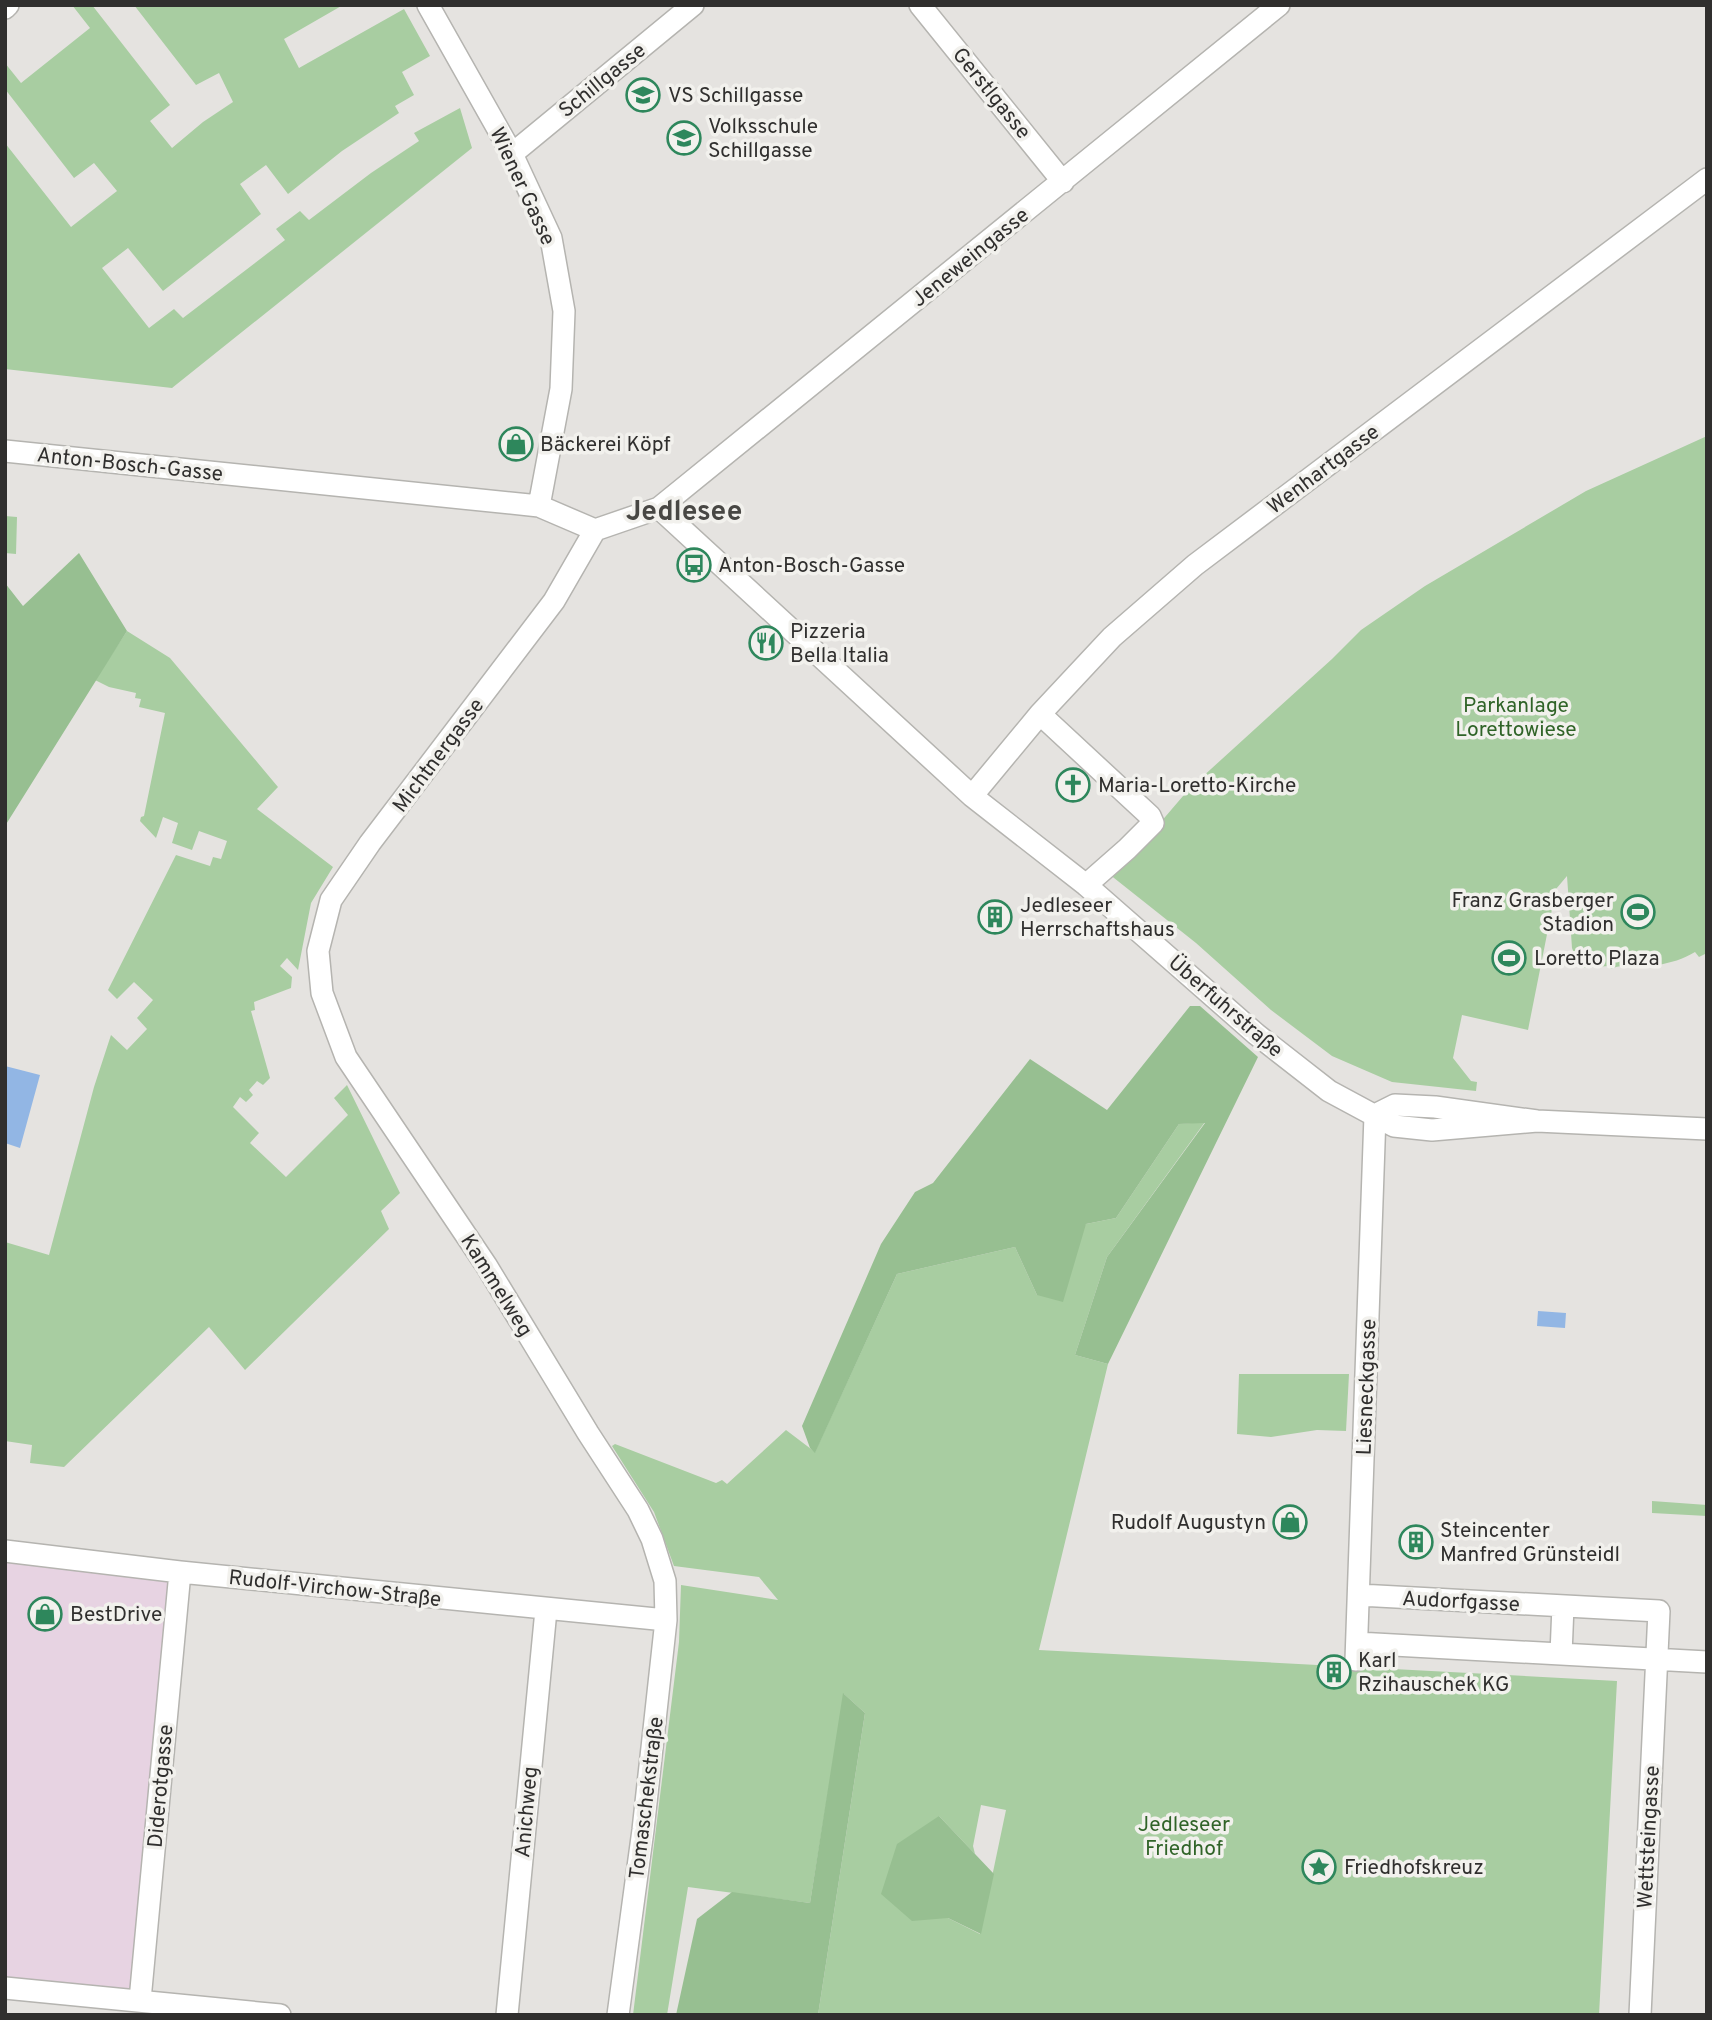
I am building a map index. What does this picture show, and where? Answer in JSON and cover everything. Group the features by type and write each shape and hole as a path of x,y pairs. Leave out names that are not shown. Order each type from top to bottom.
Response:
{"street":[{"name":"Wiener Gasse","path":"428,5 512,154 551,238 564,311 561,389 538,506"},
{"name":"Schillgasse","path":"512,154 693,5"},
{"name":"Gerstlgasse","path":"920,5 1063,182"},
{"name":"Jeneweingasse","path":"659,508 1063,182 1272,7"},
{"name":"Wenhartgasse","path":"972,796 1040,714 1112,637 1195,565 1707,179"},
{"name":"Anton-Bosch-Gasse","path":"5,451 538,506 595,530"},
{"path":"595,530 659,508 972,796"},
{"name":"Michtnergasse","path":"322,993 318,951 331,900 379,832 554,601 595,530"},
{"path":"1040,714 1150,816 1153,823 1086,885"},
{"name":"Überfuhrstraße","path":"972,796 1086,885 1256,1034 1329,1091 1375,1115"},
{"name":"Kammelweg","path":"322,993 346,1057 486,1265 638,1510 652,1538 665,1580"},
{"path":"1375,1115 1395,1105 1435,1107 1536,1121 1707,1129"},
{"name":"Liesneckgasse","path":"1375,1115 1356,1652 1561,1654"},
{"name":"Rudolf-Virchow-Straße","path":"5,1551 180,1573 666,1619"},
{"name":"Diderotgasse","path":"140,2000 180,1573"},
{"name":"Tomaschekstraße","path":"618,2015 643,1830 666,1619 665,1580"},
{"name":"Audorfgasse","path":"1359,1595 1659,1611 1657,1659"},
{"path":"1563,1606 1561,1654 1707,1661"},
{"name":"Anichweg","path":"507,2015 546,1609"},
{"name":"Wettsteingasse","path":"1640,2015 1657,1659"},
{"path":"5,1988 280,2015"}],"shaded area":[{"path":"5,1556 178,1583 134,1996 5,1987"}],"green space":[{"path":"72,5 92,5 170,105 150,121 172,148 233,102 219,73 196,85 134,5 343,5 284,39 299,68 404,9 430,56 402,72 414,95 395,106 399,113 342,151 288,194 266,165 240,184 261,214 163,291 128,248 102,268 149,328 174,309 183,318 285,240 276,229 300,211 309,220 419,141 414,133 460,108 472,148 172,388 5,369 5,143 71,227 117,191 94,163 74,178 5,89 5,63 21,83 90,28"},
{"name":"Parkanlage Lorettowiese","path":"1707,436 1707,953 1699,957 1695,952 1657,965 1628,965 1611,969 1609,966 1580,968 1572,948 1567,876 1556,889 1528,1030 1462,1015 1453,1058 1471,1081 1477,1082 1476,1091 1392,1082 1332,1056 1271,1010 1196,943 1109,874 1154,830 1189,789 1361,630 1425,586 1586,491"},
{"path":"5,516 17,517 16,554 5,553"},
{"path":"79,553 127,631 5,826 5,583 23,606"},
{"path":"127,631 170,658 278,787 257,809 333,867 311,903 298,970 287,958 280,966 292,977 291,988 254,1002 255,1010 251,1011 270,1078 263,1085 257,1081 249,1090 253,1095 246,1102 240,1097 233,1107 259,1133 250,1143 286,1177 348,1115 334,1098 347,1085 400,1193 381,1211 389,1229 245,1370 209,1327 64,1467 30,1463 32,1445 5,1441 5,1242 49,1255 94,1087 111,1035 127,1050 147,1029 137,1018 153,1000 134,982 117,999 108,990 176,855 210,866 213,857 221,859 227,841 199,831 192,850 172,843 178,823 163,817 156,838 140,821 144,816 165,713 139,707 141,699 135,698 136,693 109,687 95,680"},
{"path":"1190,1006 1200,1006 1258,1057 1108,1364 1075,1355 1107,1257 1205,1123 1179,1124 1116,1218 1086,1224 1063,1302 1037,1295 1015,1247 897,1274 815,1453 810,1448 802,1426 881,1244 915,1192 933,1183 1030,1059 1107,1110"},
{"name":"Jedleseer Friedhof","path":"1205,1122 1107,1257 1075,1355 1108,1364 1039,1650 1617,1681 1599,2015 818,2015 865,1713 844,1694 810,1903 688,1887 667,2015 633,2015 679,1642 681,1585 778,1600 759,1577 674,1566 654,1512 612,1446 615,1444 716,1483 722,1480 727,1484 786,1430 815,1452 897,1274 1015,1247 1037,1295 1086,1224 1116,1218 1179,1124","holes":["981,1805 1006,1810 980,1934 948,1918 939,1816 975,1854 973,1846"]},
{"path":"1239,1374 1349,1374 1346,1431 1317,1430 1271,1437 1237,1434"},
{"path":"1652,1501 1707,1505 1707,1516 1652,1513"},
{"path":"843,1693 865,1713 818,2015 676,2015 697,1919 732,1892 810,1903"},
{"path":"939,1816 994,1874 981,1934 948,1918 912,1921 881,1894 897,1844"}],"water":[{"path":"5,1066 40,1075 20,1148 5,1143"},
{"path":"1538,1311 1566,1313 1565,1328 1537,1326"}],"place":[{"name":"VS Schillgasse","path":"643,95"},
{"name":"Volksschule Schillgasse","path":"684,138"},
{"name":"Bäckerei Köpf","path":"516,444"},
{"name":"Anton-Bosch-Gasse","path":"694,565"},
{"name":"Pizzeria Bella Italia","path":"766,643"},
{"name":"Maria-Loretto-Kirche","path":"1073,785"},
{"name":"Franz Grasberger Stadion","path":"1638,912"},
{"name":"Jedleseer Herrschaftshaus","path":"995,917"},
{"name":"Loretto Plaza","path":"1509,958"},
{"name":"Rudolf Augustyn","path":"1290,1522"},
{"name":"Steincenter Manfred Grünsteidl","path":"1416,1542"},
{"name":"BestDrive","path":"45,1614"},
{"name":"Karl Rzihauschek KG","path":"1334,1672"},
{"name":"Friedhofskreuz","path":"1319,1867"}],"district":[{"name":"Jedlesee","path":"684,510"}]}
